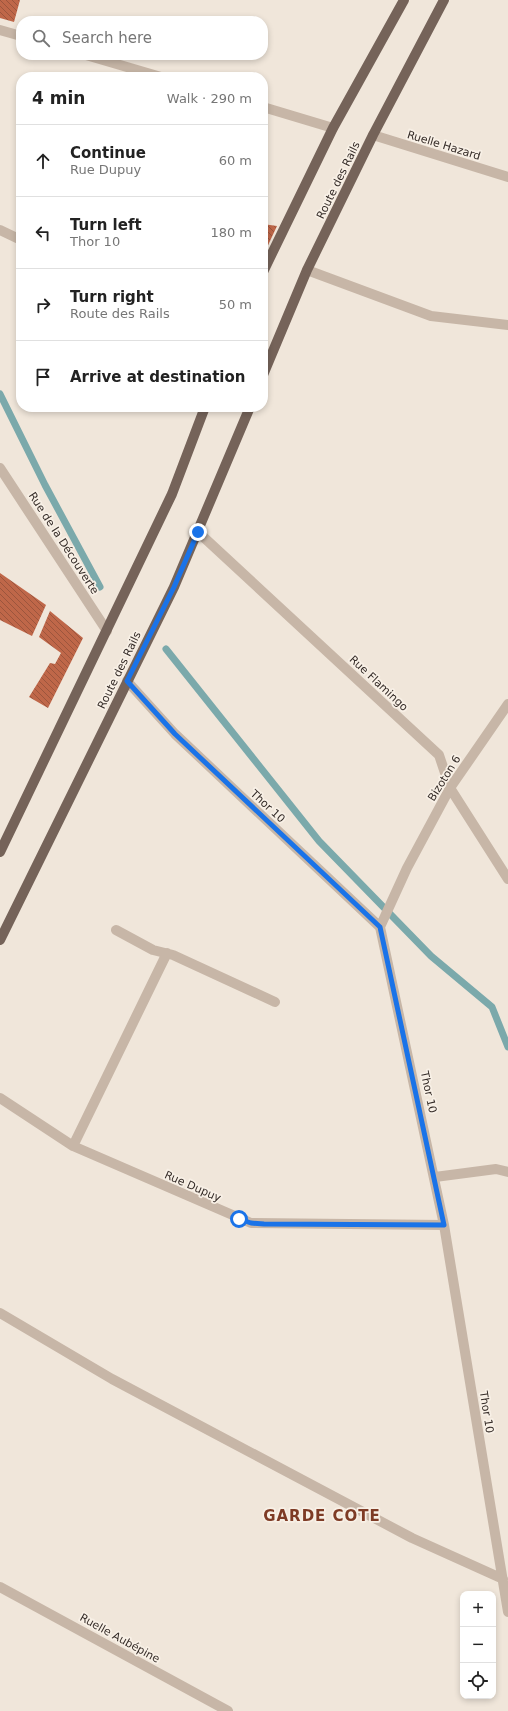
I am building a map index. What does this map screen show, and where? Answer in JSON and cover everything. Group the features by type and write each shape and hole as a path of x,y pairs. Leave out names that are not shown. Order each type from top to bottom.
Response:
{"main road":[{"path":"268,262 333,128 404,0"},
{"name":"Route des Rails","path":"268,363 307,270 373,135 444,0"},
{"path":"0,852 172,494 203,412"},
{"name":"Route des Rails","path":"0,940 174,587 248,412"}],"street":[{"path":"0,30 16,35"},
{"path":"103,60 144,72"},
{"path":"268,108 333,128"},
{"name":"Ruelle Hazard","path":"373,135 508,177"},
{"path":"0,230 16,238"},
{"path":"307,270 431,316 508,325"},
{"name":"Rue de la Découverte","path":"0,468 107,631"},
{"name":"Rue Flamingo","path":"198,532 439,755 450,788 508,879"},
{"name":"Thor 10","path":"127,681 180,739 380,927 435,1177 444,1225 508,1612"},
{"name":"Bizoton 6","path":"380,927 407,868 450,788 508,704"},
{"path":"116,930 153,950 167,953 275,1002"},
{"path":"73,1146 167,953"},
{"name":"Rue Dupuy","path":"0,1098 73,1146 251,1223 444,1225"},
{"path":"435,1177 496,1169 508,1172"},
{"path":"0,1313 112,1379 412,1538 503,1579"},
{"name":"Ruelle Aubépine","path":"0,1587 228,1711"}],"building":[{"path":"0,0 20,0 14,22 0,18"},
{"path":"268,225 277,226 268,245"},
{"path":"0,573 46,605 32,636 0,620"},
{"path":"50,611 83,638 48,708 29,697 50,663 55,664 61,653 39,637"}],"waterway":[{"path":"0,394 45,485 100,587"},
{"path":"166,649 319,841 431,956 492,1007 508,1047"}],"district":[{"name":"GARDE COTE","path":"322,1516"}],"route":[{"path":"198,532 174,587 127,681 175,734 380,927 435,1177 444,1225 264,1224 251,1223 239,1219"}]}
